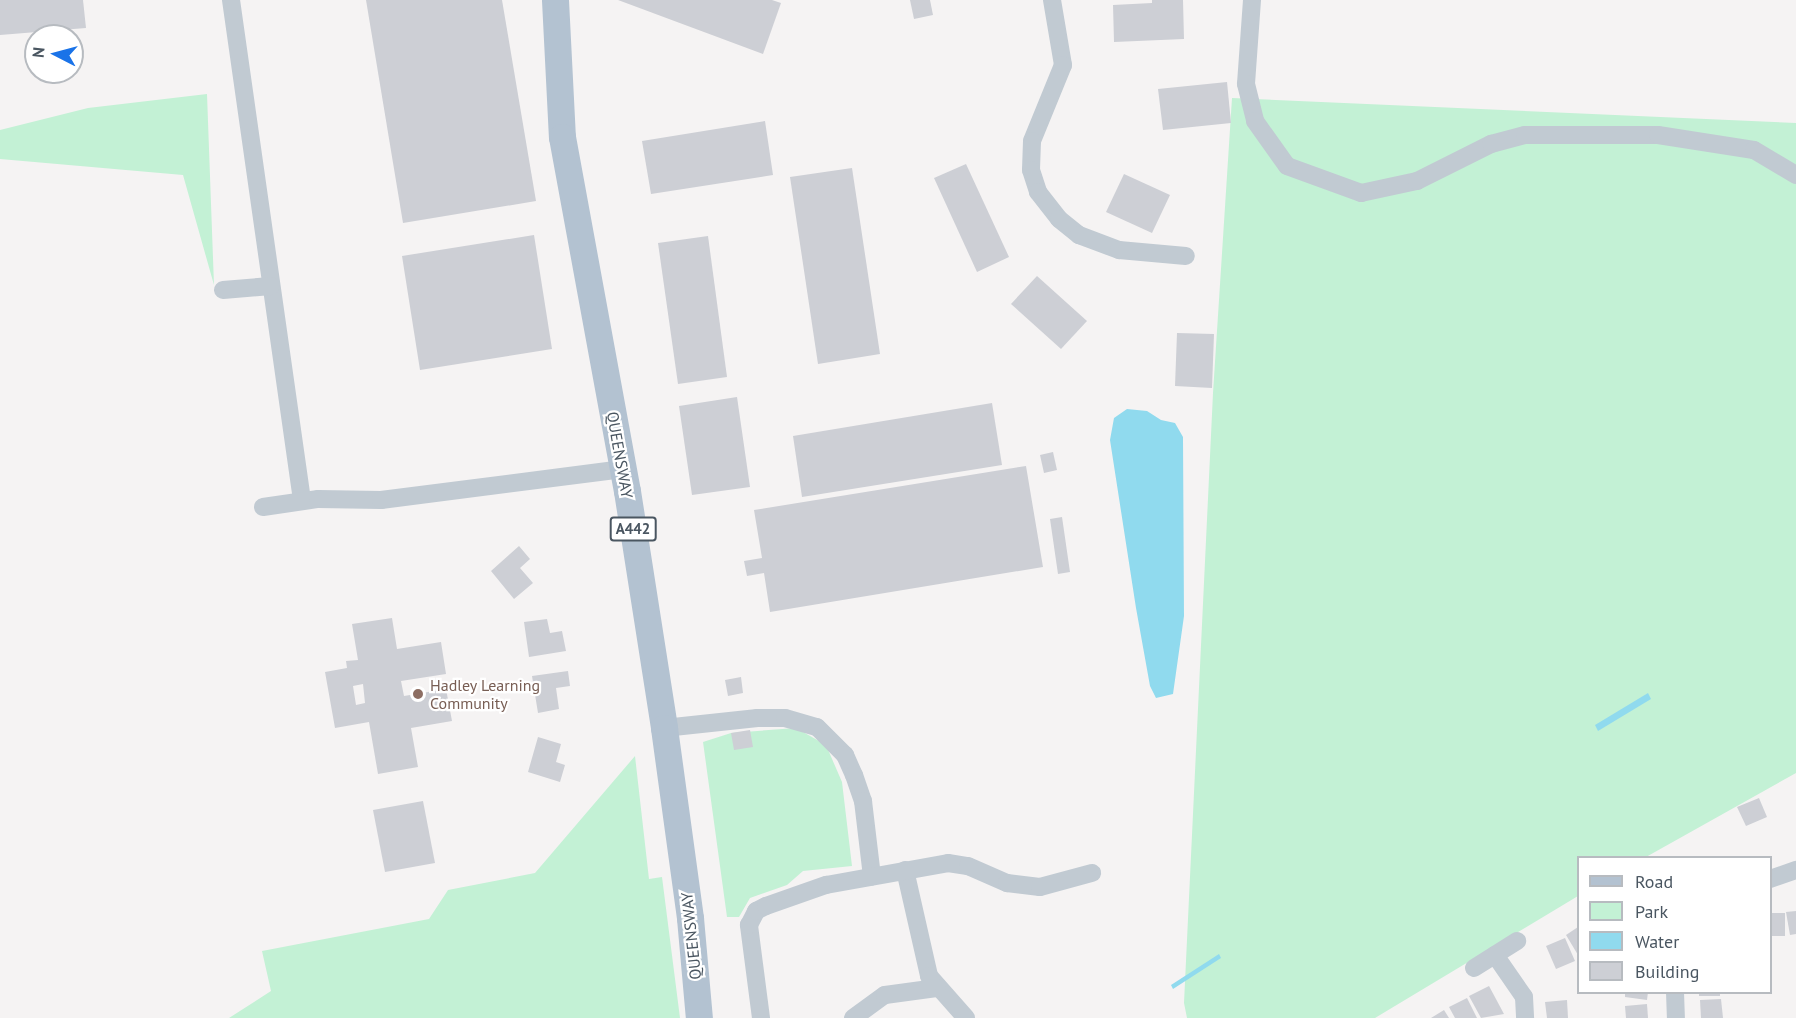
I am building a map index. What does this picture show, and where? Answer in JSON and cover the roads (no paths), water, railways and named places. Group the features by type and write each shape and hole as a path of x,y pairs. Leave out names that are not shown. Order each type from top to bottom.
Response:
{"main road":[{"name":"QUEENSWAY","path":"555,0 562,136 623,469 664,728 690,918 699,1018"}],"street":[{"path":"231,0 302,500"},
{"path":"1052,0 1062,65 1032,141 1031,170 1038,192 1059,219 1079,236 1119,250 1185,256"},
{"path":"1252,0 1246,84 1255,121 1287,166 1361,193 1418,181 1491,144 1525,135 1658,135 1754,150 1796,176"},
{"path":"224,290 271,285"},
{"path":"263,507 302,500 381,500 623,469"},
{"path":"664,728 758,718 784,718 817,727 845,755 854,775 863,801 872,876"},
{"path":"760,1018 749,933 756,911 814,888 905,870 958,863 1007,883 1040,887 1092,873"},
{"path":"905,870 922,957 937,988 966,1018"},
{"path":"1772,878 1796,870"},
{"path":"1474,968 1517,941"},
{"path":"1495,955 1524,997 1525,1018"},
{"path":"853,1018 885,995 937,988"},
{"path":"1675,994 1676,1018"}],"water":[{"path":"1127,409 1147,411 1161,420 1175,423 1183,437 1184,616 1173,694 1156,698 1150,686 1136,608 1110,440 1114,418"},
{"path":"1648,693 1651,699 1598,731 1595,725"},
{"path":"1219,954 1221,958 1173,989 1171,985"}],"place":[{"name":"Hadley Learning Community","path":"418,694"}]}
